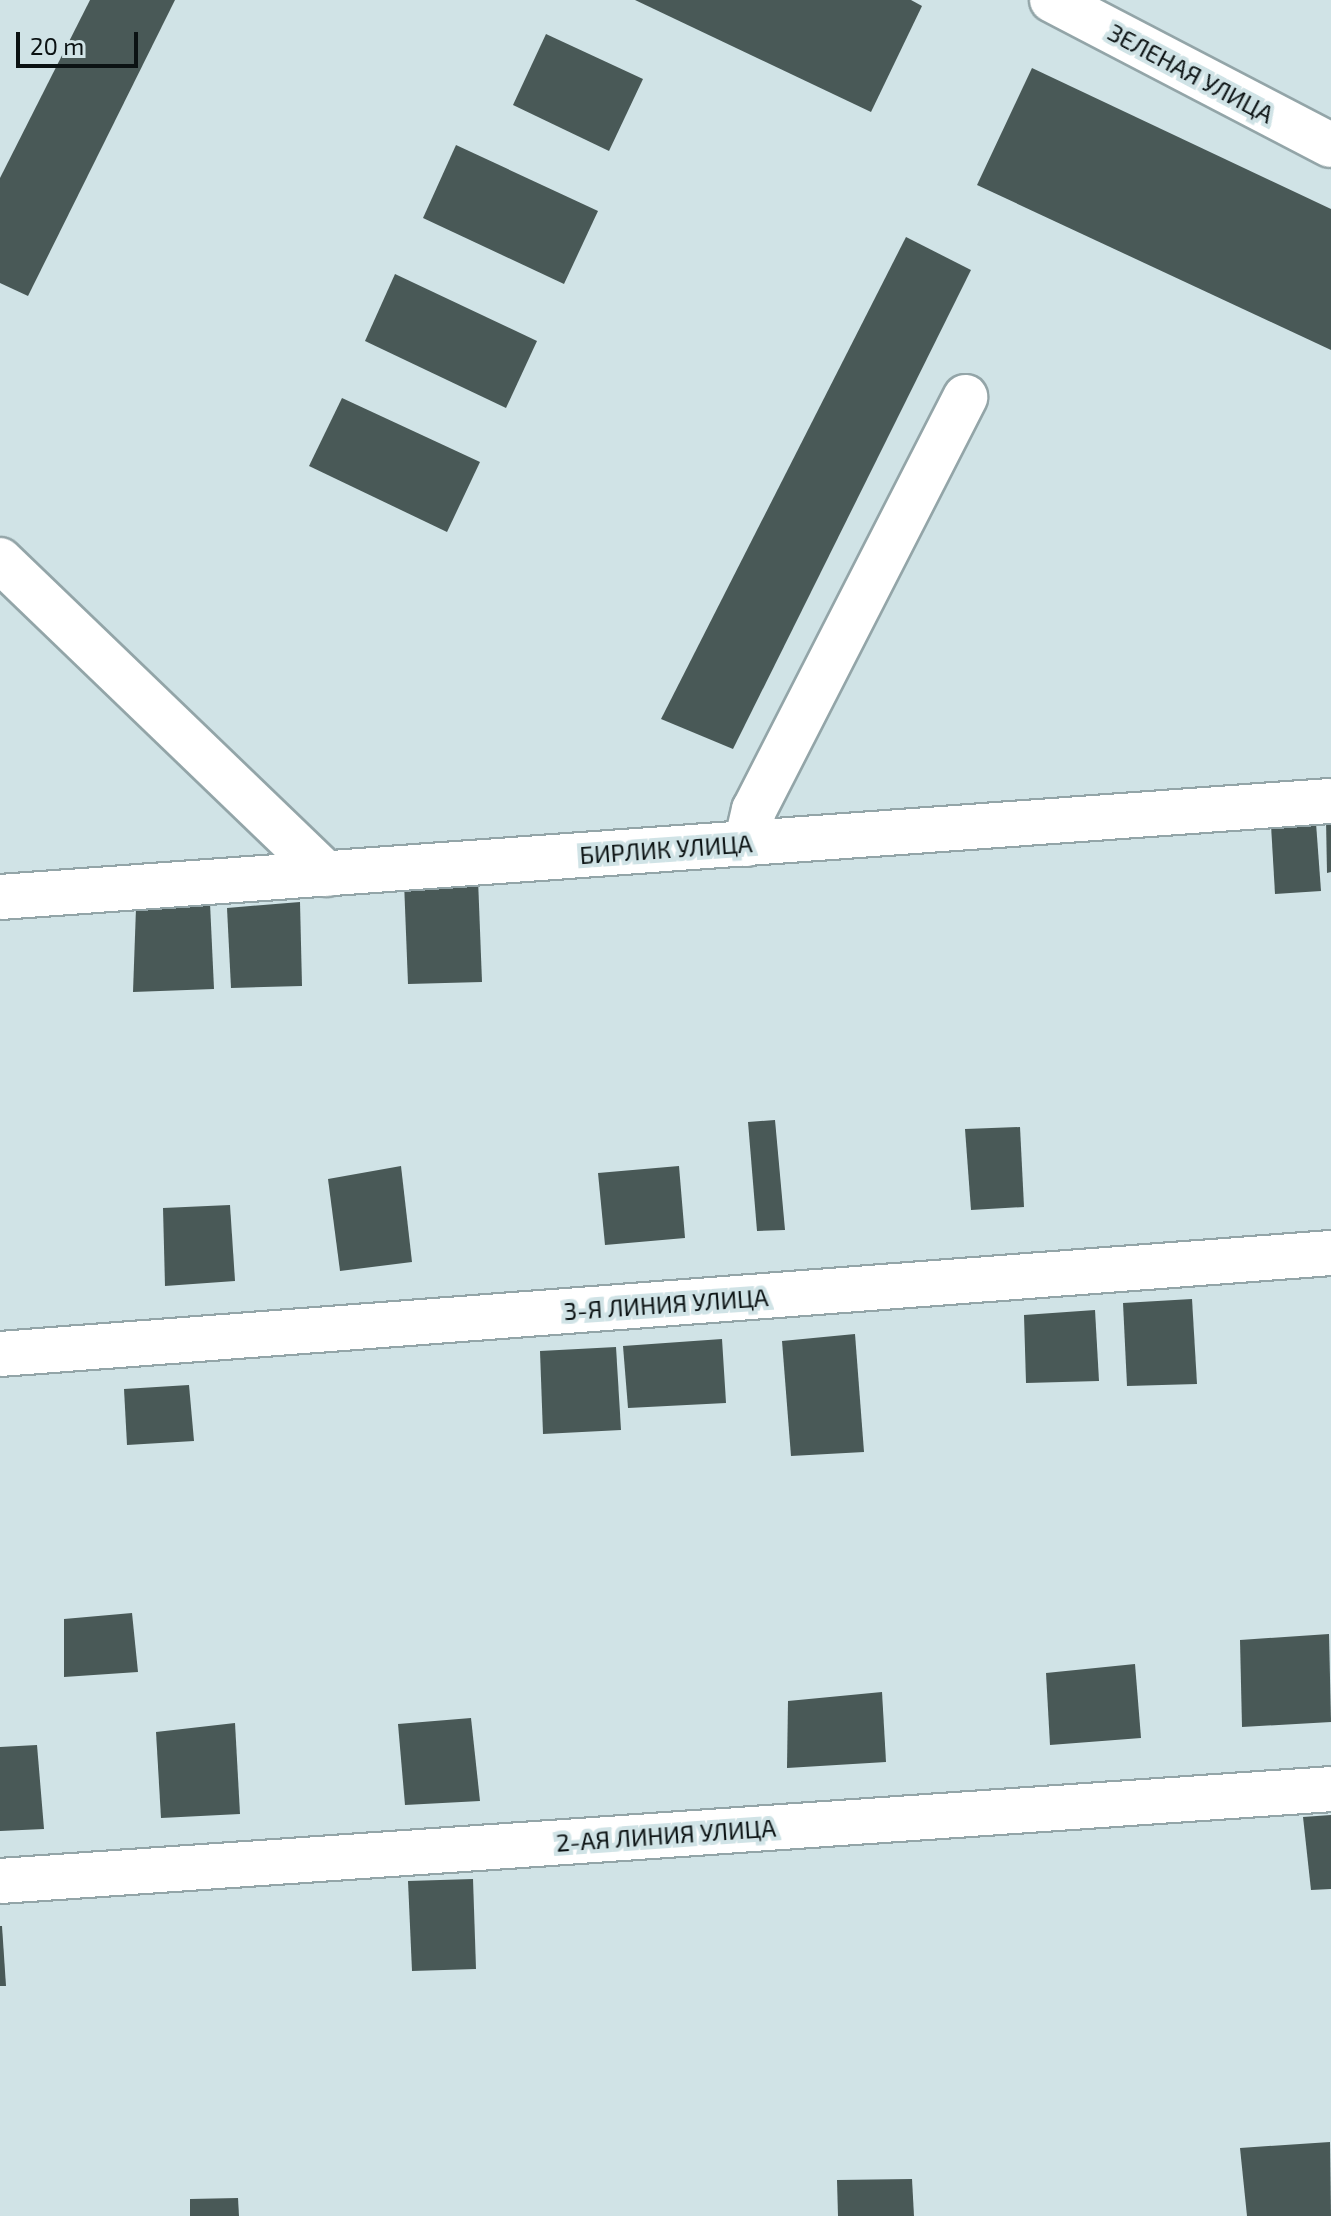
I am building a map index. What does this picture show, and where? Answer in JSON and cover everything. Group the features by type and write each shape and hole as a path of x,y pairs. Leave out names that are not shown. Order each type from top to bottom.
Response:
{"street":[{"name":"ЗЕЛЕНАЯ УЛИЦА","path":"1052,0 1331,145"},
{"path":"746,844 754,810 965,397"},
{"path":"0,560 326,874"},
{"name":"БИРЛИК УЛИЦА","path":"0,897 1331,801"},
{"name":"3-Я ЛИНИЯ УЛИЦА","path":"0,1354 1331,1253"},
{"name":"2-АЯ ЛИНИЯ УЛИЦА","path":"0,1881 1331,1789"}],"building":[{"path":"90,0 175,0 28,296 0,283 0,178"},
{"path":"635,0 911,0 922,6 871,112"},
{"path":"546,34 643,79 609,151 513,105"},
{"path":"1032,68 1331,209 1331,350 977,185"},
{"path":"456,145 598,211 564,284 423,218"},
{"path":"906,237 971,270 733,749 661,719"},
{"path":"395,274 537,341 506,408 365,341"},
{"path":"342,398 480,462 447,532 309,466"},
{"path":"1326,819 1331,819 1331,872 1327,873"},
{"path":"1316,823 1321,891 1275,894 1271,825"},
{"path":"478,879 482,982 408,984 404,882"},
{"path":"300,902 302,986 231,988 227,908"},
{"path":"210,903 214,989 133,992 136,908"},
{"path":"775,1120 785,1230 757,1231 748,1122"},
{"path":"1020,1127 1024,1207 971,1210 965,1129"},
{"path":"401,1166 412,1262 340,1271 328,1179"},
{"path":"679,1166 685,1238 605,1245 598,1173"},
{"path":"230,1205 235,1281 165,1286 163,1208"},
{"path":"1192,1299 1197,1384 1127,1386 1123,1303"},
{"path":"1095,1310 1099,1381 1026,1383 1024,1315"},
{"path":"855,1334 864,1452 791,1456 782,1341"},
{"path":"722,1339 726,1403 628,1408 623,1346"},
{"path":"616,1347 621,1430 543,1434 540,1351"},
{"path":"189,1385 194,1441 127,1445 124,1389"},
{"path":"132,1613 138,1672 64,1677 64,1619"},
{"path":"1329,1634 1331,1722 1242,1727 1240,1640"},
{"path":"1135,1664 1141,1738 1050,1745 1046,1673"},
{"path":"882,1692 886,1762 787,1768 788,1701"},
{"path":"471,1718 480,1801 405,1805 398,1724"},
{"path":"235,1723 240,1814 161,1818 156,1732"},
{"path":"37,1745 44,1829 0,1831 0,1747"},
{"path":"1331,1815 1331,1889 1311,1890 1303,1817"},
{"path":"473,1879 476,1969 412,1971 408,1881"},
{"path":"2,1926 6,1986 0,1986"},
{"path":"1330,2142 1331,2216 1247,2216 1240,2148"},
{"path":"912,2179 914,2216 838,2216 837,2180"},
{"path":"238,2198 239,2216 190,2216 190,2199"}]}
